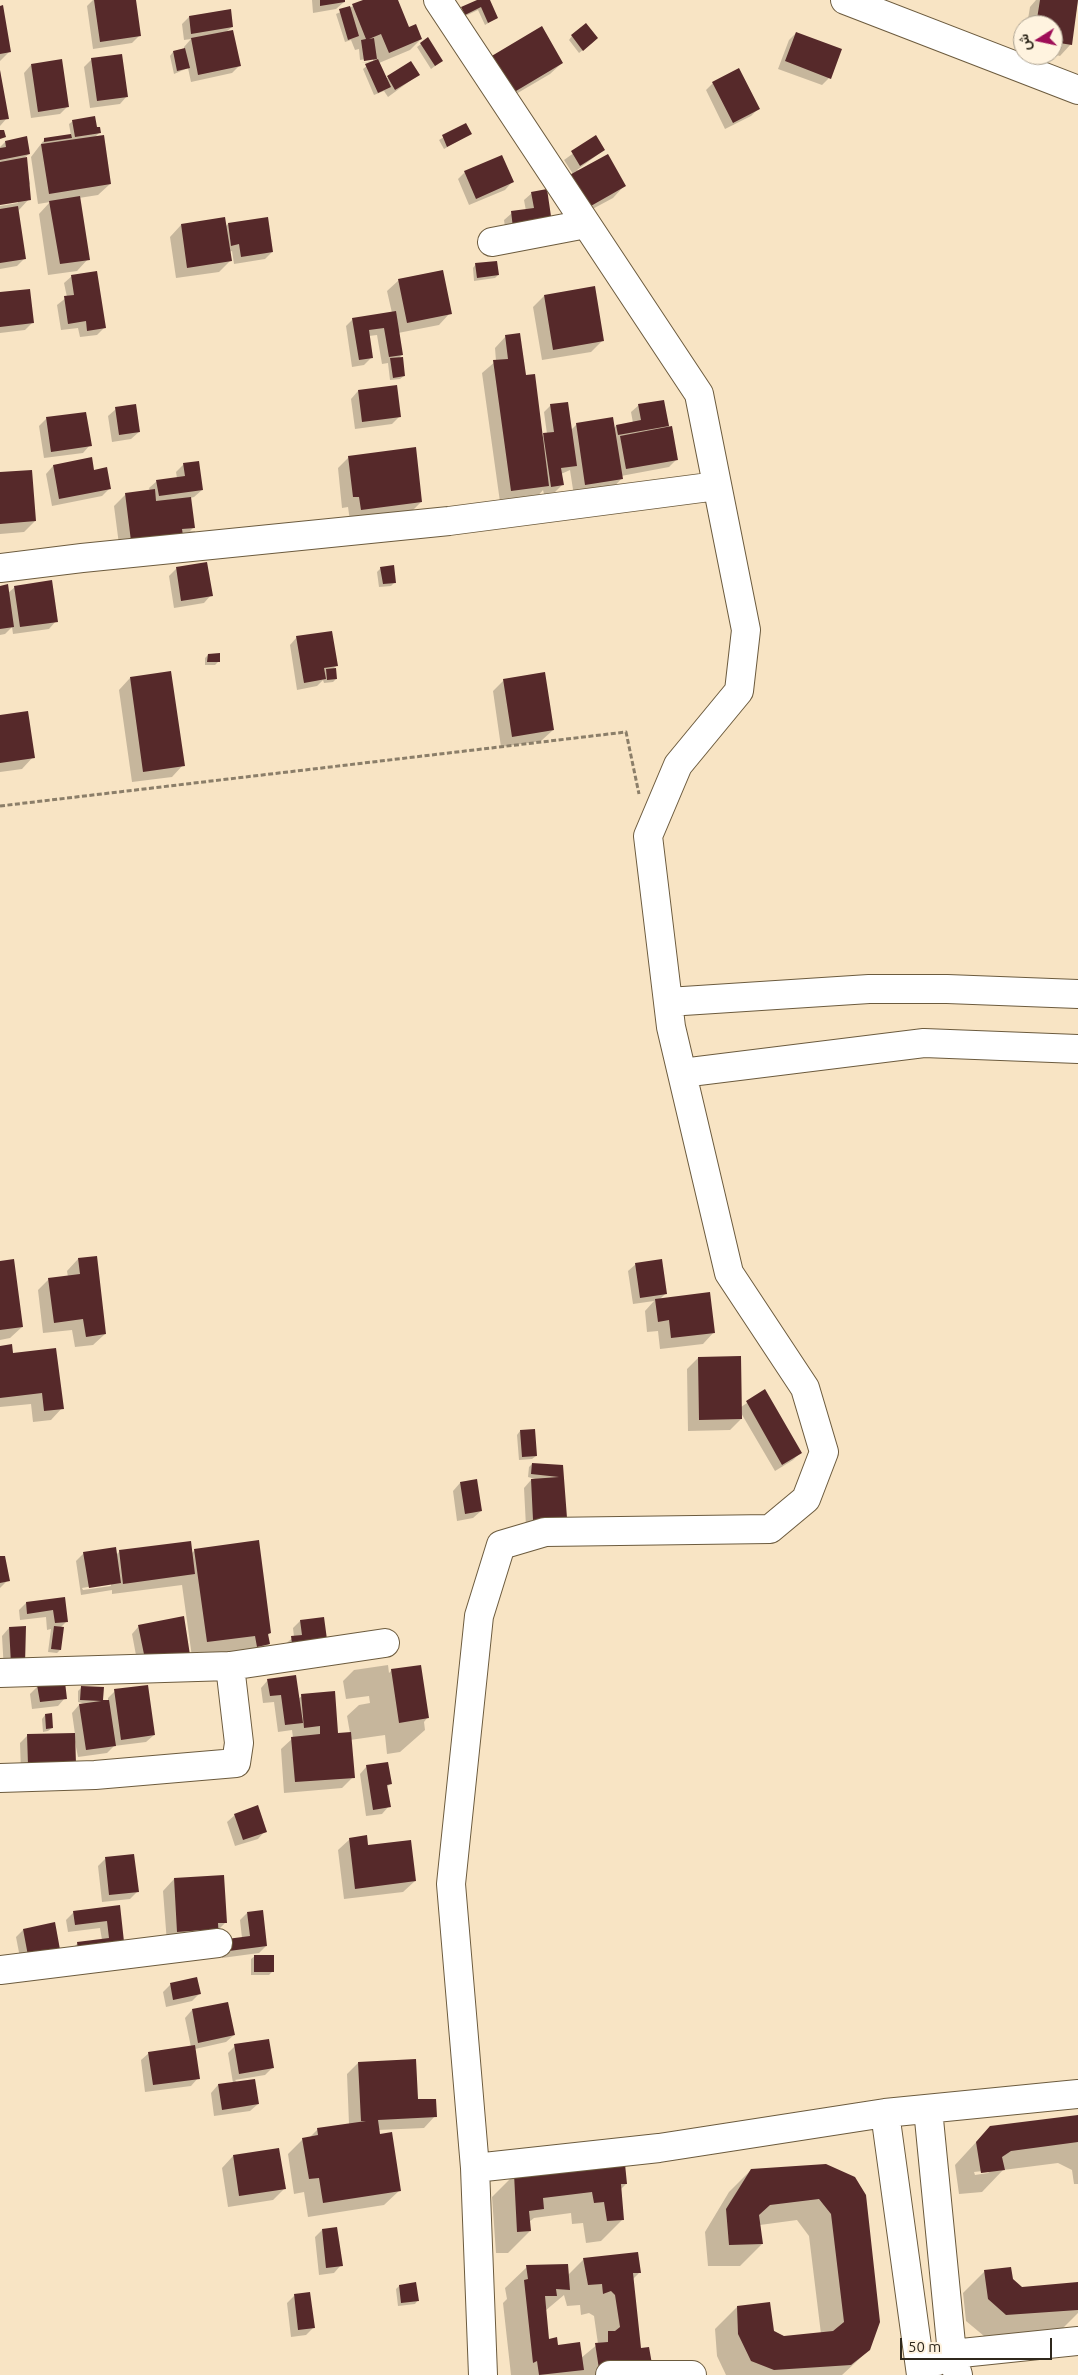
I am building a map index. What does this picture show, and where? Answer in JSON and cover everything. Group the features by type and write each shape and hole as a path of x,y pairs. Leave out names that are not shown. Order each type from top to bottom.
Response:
{"street":[{"path":"438,0 699,394 746,630 739,691 678,764 648,836 671,1027 729,1273 805,1388 824,1452 806,1499 770,1530 545,1532 501,1545 479,1616 451,1884 475,2168 483,2375"},
{"path":"845,0 1078,90"},
{"path":"492,242 586,224"},
{"path":"0,568 458,520 717,486"},
{"path":"668,1002 869,989 947,988 1078,994"},
{"path":"682,1073 924,1043 1078,1049"},
{"path":"0,1673 230,1666 385,1643"},
{"path":"0,1778 95,1775 236,1763 239,1743 230,1666"},
{"path":"0,1970 218,1944"},
{"path":"475,2168 659,2148 885,2113 1078,2094"},
{"path":"928,2109 955,2364"},
{"path":"885,2113 918,2373 955,2364 1078,2342"},
{"path":"610,2375 692,2375"}],"path":[{"path":"0,806 626,732 640,798"}],"building":[{"path":"94,0 136,0 141,36 100,42"},
{"path":"320,0 345,0 345,2 320,6"},
{"path":"363,0 398,0 409,27 416,24 422,39 389,53 381,34 369,39 374,38 377,59 364,61 361,40 366,39 352,4"},
{"path":"477,0 490,0 498,18 488,23 481,7 465,15 461,7"},
{"path":"1040,0 1078,0 1072,45 1063,44 1063,15 1038,15"},
{"path":"3,5 11,52 0,54 0,6"},
{"path":"350,6 359,36 348,40 339,9"},
{"path":"231,9 233,27 191,34 189,16"},
{"path":"586,23 598,38 583,51 571,35"},
{"path":"542,26 563,63 511,94 490,57"},
{"path":"233,30 241,66 198,75 191,38"},
{"path":"796,32 842,49 831,79 785,61"},
{"path":"428,37 443,61 435,66 420,43"},
{"path":"185,48 190,68 177,71 173,51"},
{"path":"122,54 128,97 97,101 91,58"},
{"path":"62,59 69,107 38,112 31,64"},
{"path":"378,59 391,87 378,93 365,64"},
{"path":"411,61 420,75 395,90 387,76"},
{"path":"739,68 760,109 733,123 712,82"},
{"path":"0,70 9,119 0,120"},
{"path":"95,116 97,127 100,127 101,133 75,137 72,120"},
{"path":"466,123 472,134 447,147 442,135"},
{"path":"0,130 4,130 6,137 0,139"},
{"path":"71,134 72,138 44,142 44,138"},
{"path":"104,135 111,184 49,194 41,144"},
{"path":"596,135 605,150 580,166 571,151"},
{"path":"27,136 30,154 0,160 0,148 6,147 5,141"},
{"path":"608,154 626,186 582,211 564,178"},
{"path":"502,155 514,182 476,199 464,171"},
{"path":"27,157 31,200 0,205 0,162"},
{"path":"547,189 552,223 513,228 511,211 534,208 531,192"},
{"path":"80,196 90,260 60,264 49,201"},
{"path":"18,206 26,259 0,263 0,209"},
{"path":"225,217 232,261 187,268 181,224"},
{"path":"268,217 273,252 241,257 239,244 231,246 228,223"},
{"path":"497,261 499,275 477,278 475,263"},
{"path":"443,270 452,314 407,323 398,279"},
{"path":"97,271 106,328 87,331 86,321 68,324 64,296 74,295 71,275"},
{"path":"595,286 604,341 553,350 544,295"},
{"path":"30,289 34,323 0,327 0,292"},
{"path":"396,311 403,355 389,357 384,328 369,330 373,358 359,360 352,318"},
{"path":"520,333 526,375 535,374 549,486 511,491 493,360 508,359 505,335"},
{"path":"403,357 405,376 393,378 390,358"},
{"path":"397,385 401,417 362,422 358,390"},
{"path":"664,400 669,426 618,435 616,425 641,420 638,404"},
{"path":"568,402 577,466 561,468 564,485 551,487 543,433 554,432 550,404"},
{"path":"136,404 140,432 119,435 115,407"},
{"path":"86,412 92,446 51,452 46,417"},
{"path":"613,417 623,479 585,485 576,423"},
{"path":"672,426 678,460 626,469 620,436"},
{"path":"416,447 422,502 361,510 359,497 353,497 348,456"},
{"path":"92,457 94,470 107,467 111,489 59,499 53,465"},
{"path":"199,461 203,490 159,496 156,480 185,476 183,463"},
{"path":"32,470 36,521 0,524 0,472"},
{"path":"155,489 156,501 191,497 195,528 182,529 184,542 132,549 125,493"},
{"path":"207,562 213,596 181,601 176,567"},
{"path":"394,565 396,583 383,584 380,567"},
{"path":"52,580 58,622 20,627 14,586"},
{"path":"8,584 14,627 0,629 0,586"},
{"path":"332,631 338,666 324,668 326,679 304,683 296,636"},
{"path":"220,653 220,662 207,662 208,654"},
{"path":"336,668 337,679 327,680 326,669"},
{"path":"171,671 185,766 143,772 130,677"},
{"path":"545,672 554,730 512,737 503,679"},
{"path":"28,711 35,758 0,763 0,715"},
{"path":"97,1256 106,1334 86,1337 83,1319 54,1323 48,1278 80,1274 78,1258"},
{"path":"14,1259 23,1327 0,1330 0,1261"},
{"path":"662,1259 667,1294 640,1298 635,1263"},
{"path":"710,1292 715,1333 671,1338 669,1320 658,1322 655,1299"},
{"path":"12,1344 13,1353 56,1348 64,1409 44,1411 42,1393 0,1398 0,1346"},
{"path":"741,1356 742,1419 699,1420 698,1357"},
{"path":"765,1389 802,1453 782,1465 746,1401"},
{"path":"535,1429 537,1456 522,1457 520,1430"},
{"path":"532,1463 563,1465 567,1518 533,1520 531,1479 559,1477 531,1474"},
{"path":"477,1479 482,1511 465,1514 460,1482"},
{"path":"259,1540 271,1633 268,1634 270,1644 257,1647 255,1636 207,1642 194,1549"},
{"path":"191,1541 195,1574 123,1584 119,1550"},
{"path":"116,1547 121,1583 89,1588 83,1552"},
{"path":"0,1556 5,1556 10,1581 0,1583"},
{"path":"65,1597 68,1622 55,1623 53,1610 27,1614 26,1602"},
{"path":"184,1616 190,1655 146,1664 138,1625"},
{"path":"324,1617 328,1647 293,1651 291,1636 302,1635 300,1620"},
{"path":"26,1626 25,1664 11,1664 9,1627"},
{"path":"54,1626 64,1627 61,1650 51,1649"},
{"path":"421,1665 429,1718 399,1723 391,1669"},
{"path":"296,1675 303,1723 285,1725 281,1695 270,1696 267,1679"},
{"path":"65,1682 67,1699 40,1702 37,1685"},
{"path":"148,1685 155,1735 121,1740 114,1689"},
{"path":"81,1686 104,1687 103,1700 109,1700 116,1746 86,1750 79,1704 101,1701 80,1700"},
{"path":"335,1691 338,1733 351,1732 355,1778 295,1782 291,1737 320,1734 320,1726 304,1728 301,1694"},
{"path":"52,1713 53,1728 46,1729 45,1714"},
{"path":"75,1733 76,1764 28,1765 27,1734"},
{"path":"388,1762 392,1784 387,1785 391,1807 373,1810 366,1765"},
{"path":"258,1805 267,1832 243,1840 234,1814"},
{"path":"367,1835 368,1845 411,1840 416,1881 355,1889 349,1838"},
{"path":"134,1854 139,1892 109,1895 105,1857"},
{"path":"224,1875 227,1923 218,1923 219,1939 203,1940 203,1930 177,1932 174,1878"},
{"path":"120,1905 125,1951 79,1957 77,1942 109,1938 107,1921 75,1925 73,1911"},
{"path":"263,1910 267,1946 229,1951 227,1939 250,1936 247,1912"},
{"path":"55,1922 61,1955 29,1961 23,1929"},
{"path":"254,1955 274,1955 274,1972 254,1972"},
{"path":"197,1977 201,1994 173,2000 170,1983"},
{"path":"228,2002 235,2035 198,2043 192,2009"},
{"path":"269,2039 274,2068 239,2074 234,2044"},
{"path":"195,2045 200,2079 153,2085 148,2052"},
{"path":"416,2059 418,2099 436,2099 437,2117 378,2120 380,2134 392,2132 401,2191 323,2203 319,2178 309,2179 302,2138 318,2135 317,2128 366,2121 361,2121 358,2062"},
{"path":"255,2079 259,2104 222,2110 218,2084"},
{"path":"1078,2115 1078,2142 1011,2151 1002,2157 1005,2170 981,2173 976,2142 990,2126"},
{"path":"279,2148 286,2189 239,2196 233,2155"},
{"path":"625,2164 627,2184 621,2184 624,2220 607,2221 604,2202 594,2203 592,2192 543,2198 544,2209 529,2211 531,2231 517,2232 514,2174"},
{"path":"826,2164 855,2177 866,2195 880,2322 870,2350 851,2365 774,2370 751,2361 738,2334 737,2306 770,2302 774,2331 784,2336 833,2331 844,2322 831,2214 819,2199 770,2205 759,2215 763,2244 729,2245 726,2209 751,2169"},
{"path":"337,2227 343,2266 326,2268 322,2229"},
{"path":"638,2252 641,2273 633,2273 641,2348 649,2347 652,2364 599,2369 595,2343 608,2342 608,2331 615,2331 620,2327 615,2295 611,2291 603,2294 602,2284 588,2285 583,2258"},
{"path":"568,2264 570,2290 556,2289 557,2296 545,2296 549,2339 557,2337 558,2345 580,2342 584,2370 539,2375 537,2361 533,2363 524,2280 528,2279 526,2265"},
{"path":"1011,2267 1013,2279 1022,2287 1078,2282 1078,2310 1006,2315 988,2299 984,2270"},
{"path":"416,2282 419,2301 401,2303 399,2285"},
{"path":"310,2292 315,2328 298,2330 294,2294"}]}
